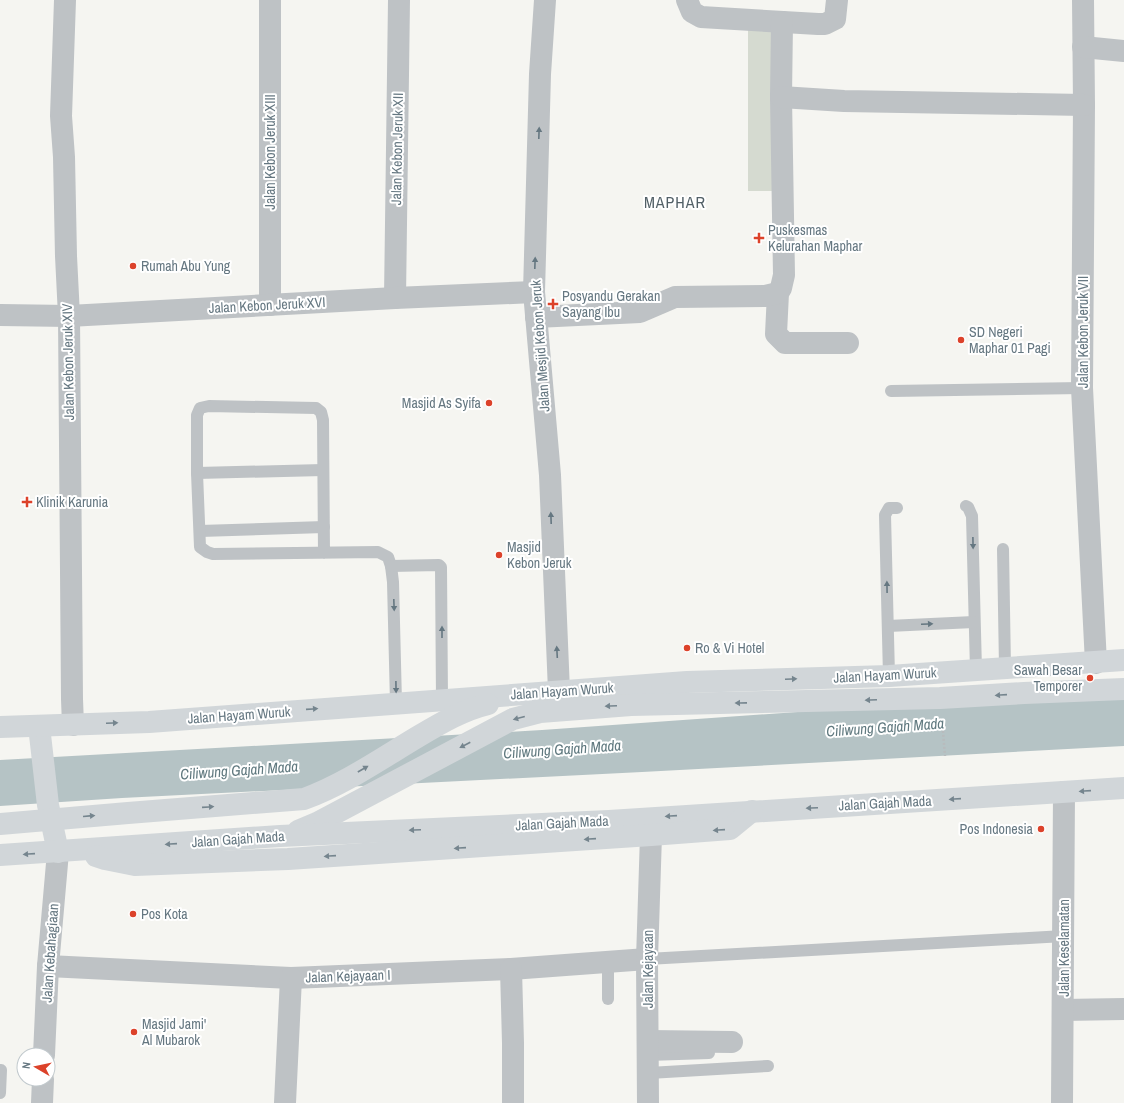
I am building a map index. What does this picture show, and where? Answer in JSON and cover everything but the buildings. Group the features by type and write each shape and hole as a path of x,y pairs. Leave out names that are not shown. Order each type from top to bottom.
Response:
{"main road":[{"name":"Jalan Hayam Wuruk","path":"0,727 149,722 687,682 890,676 1124,660"},
{"path":"0,824 49,812 304,799 330,788 444,721 478,706 500,701 718,683 724,681"},
{"name":"Jalan Hayam Wuruk","path":"280,836 300,831 317,823 513,719 540,712 632,705 940,698 1124,689"},
{"path":"39,726 49,812 58,852"},
{"name":"Jalan Gajah Mada","path":"0,855 280,836 609,821 1124,788"},
{"path":"80,850 105,859 135,865 288,859 730,830 752,811"}],"street":[{"name":"Jalan Kebon Jeruk XIV","path":"65,0 61,116 64,157 66,278 69,316 73,725"},
{"name":"Jalan Kebon Jeruk XIII","path":"270,0 270,305"},
{"name":"Jalan Kebon Jeruk XII","path":"395,298 399,0"},
{"name":"Jalan Mesjid Kebon Jeruk","path":"545,0 540,74 534,292 550,476 559,691"},
{"path":"687,0 692,12 701,17 818,24 832,22 834,19 837,0"},
{"name":"Jalan Kebon Jeruk VII","path":"1083,0 1084,105 1082,388 1096,663"},
{"path":"782,22 781,97 784,275 781,288 778,293 776,334 785,343 848,342"},
{"path":"1083,47 1124,51"},
{"path":"781,97 844,101 1084,105"},
{"name":"Jalan Kebon Jeruk XVI","path":"0,315 69,316 534,292"},
{"path":"536,317 640,312 675,297 765,296 778,293"},
{"name":"Jalan Keselamatan","path":"1062,1103 1064,792"},
{"name":"Jalan Kejayaan","path":"648,1103 647,958 651,835"},
{"name":"Jalan Kebahagiaan","path":"44,1047 48,966 58,852"},
{"name":"Jalan Kejayaan I","path":"48,966 291,978 511,969 647,958"},
{"path":"511,969 513,1103"},
{"path":"285,1103 291,978"},
{"path":"1063,1010 1124,1009"},
{"path":"648,1057 732,1042"},
{"path":"42,1103 43,1087"}],"lane":[{"path":"891,391 1082,388"},
{"path":"324,552 323,420 321,412 316,408 209,406 200,408 197,415 197,473 200,547 210,553 378,552 388,557 392,566 393,582 396,703"},
{"path":"197,473 323,470"},
{"path":"966,506 968,507 972,516 976,670"},
{"path":"890,676 885,516 889,508 897,508"},
{"path":"200,531 324,527"},
{"path":"1003,549 1005,668"},
{"path":"392,566 439,565 441,567 442,700"},
{"path":"888,626 974,622"},
{"path":"647,958 1064,936"},
{"path":"608,961 608,999"},
{"path":"648,1057 709,1053"},
{"path":"648,1057 768,1066"},
{"path":"0,1093 1,1070"}],"path":[{"path":"941,717 945,756"}],"shaded area":[{"path":"748,30 773,31 773,191 748,191"}],"water":[{"name":"Ciliwung Gajah Mada","path":"1124,692 1124,746 122,798 0,806 0,760 542,730 939,702"}],"place":[{"name":"Puskesmas Kelurahan Maphar","path":"759,238"},
{"name":"Rumah Abu Yung","path":"133,266"},
{"name":"Posyandu Gerakan Sayang Ibu","path":"553,304"},
{"name":"SD Negeri Maphar 01 Pagi","path":"961,340"},
{"name":"Masjid As Syifa","path":"489,403"},
{"name":"Klinik Karunia","path":"27,502"},
{"name":"Masjid Kebon Jeruk","path":"499,555"},
{"name":"Ro & Vi Hotel","path":"687,648"},
{"name":"Sawah Besar Temporer","path":"1090,678"},
{"name":"Pos Indonesia","path":"1041,829"},
{"name":"Pos Kota","path":"133,914"},
{"name":"Masjid Jami' Al Mubarok","path":"134,1032"}],"district":[{"name":"MAPHAR","path":"675,202"}]}
